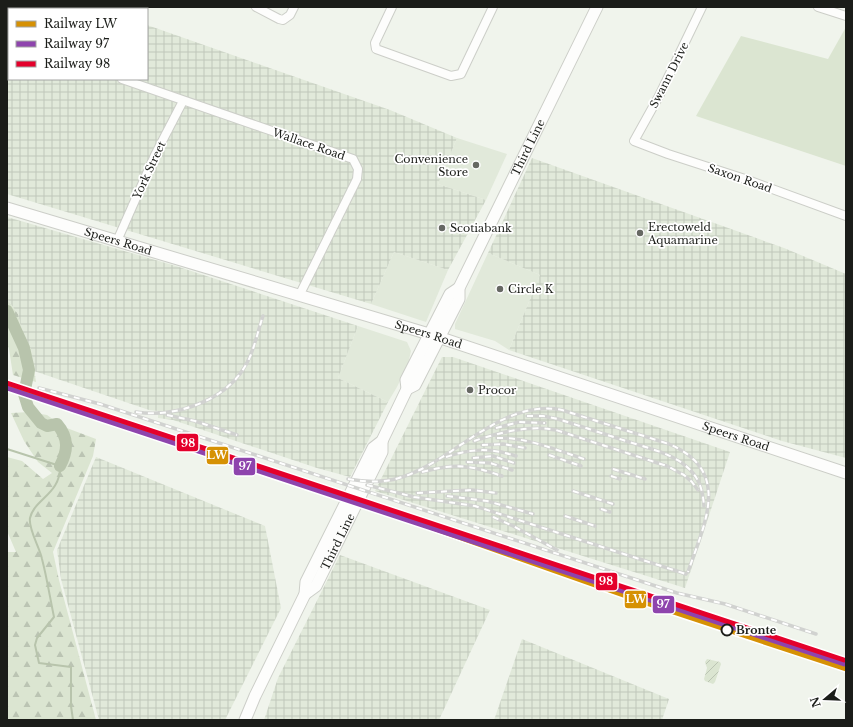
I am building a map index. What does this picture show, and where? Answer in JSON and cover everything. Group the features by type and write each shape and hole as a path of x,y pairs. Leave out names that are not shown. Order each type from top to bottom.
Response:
{"main road":[{"name":"Third Line","path":"407,389 415,384 440,338 459,299 459,288 597,7"},
{"name":"Speers Road","path":"7,208 429,334 846,473"},
{"name":"Third Line","path":"245,720 305,594 306,582 328,537 373,448 382,441 407,389 406,380 450,294 459,288"}],"street":[{"path":"256,7 283,20 290,15 294,7"},
{"path":"392,7 375,43 376,49 451,76 461,74 492,7"},
{"name":"Swann Drive","path":"634,142 659,96 702,7"},
{"path":"818,7 846,16"},
{"name":"Wallace Road","path":"125,80 353,159 358,169 357,179 299,296"},
{"name":"York Street","path":"117,241 155,155 183,101"},
{"name":"Saxon Road","path":"634,142 745,179 846,216"}],"shaded area":[{"path":"7,7 94,7 97,8 8,8 8,80 148,80 148,25 390,110 457,138 438,184 486,200 448,270 394,252 371,304 7,194"},
{"path":"457,138 507,154 486,200 438,184"},
{"path":"532,158 784,248 846,274 846,458 782,441 509,350 540,275 488,253"},
{"path":"7,217 176,266 358,326 338,378 388,402 350,477 317,468 173,420 158,418 158,411 149,410 34,371 31,349 24,341 18,314 7,299"},
{"path":"394,252 448,270 426,322 371,304"},
{"path":"488,253 540,275 509,350 495,341 455,329 455,324"},
{"path":"358,326 407,342 411,351 408,364 388,402 338,378"},
{"path":"442,357 453,357 730,452 685,588 375,491"},
{"path":"96,457 265,526 281,608 225,720 99,720 61,579 57,550"},
{"path":"340,555 490,610 439,720 264,720 278,678"},
{"path":"522,639 669,699 662,720 494,720"}],"green space":[{"path":"846,27 846,166 696,116 741,36 828,59"},
{"path":"7,299 18,314 24,341 31,349 36,382 13,375 7,344"},
{"path":"29,412 47,415 64,427 96,439 93,456 53,552 96,720 7,720 7,552 16,552 7,531 7,457 22,461 43,479 52,473 38,462 24,441 11,413"},
{"path":"707,659 720,662 721,664 713,684 705,681 704,679 707,668 705,662"}],"waterway":[{"path":"7,311 24,348 29,370 24,394 28,407 41,423 47,426 57,424 64,434 66,450 60,466"},
{"path":"7,449 60,466 59,475 52,490 32,511 30,518 32,533 44,566 54,617 37,638 35,645 39,663 71,667 71,706 73,720"}],"railway":[{"path":"136,412 150,413 181,410 196,405 223,390 235,380 244,368 253,349 263,316"},
{"path":"39,388 100,404 677,593 725,604 816,634"},
{"path":"348,479 374,482 399,478 419,470 497,422 518,413 539,409 562,410 669,444 689,455 701,469 707,484 708,500 706,518 688,572"},
{"path":"167,415 195,421 237,435"},
{"path":"527,416 543,416 558,419 651,449 678,460 685,465 698,480 704,506"},
{"path":"496,428 519,422 545,423"},
{"path":"474,441 515,430 536,428 556,430 667,466 684,475 698,490"},
{"path":"497,438 508,438 530,442 584,459"},
{"path":"482,445 503,444 525,448"},
{"path":"446,457 481,450 490,450 516,456"},
{"path":"549,455 581,466"},
{"path":"473,458 493,456 514,463"},
{"path":"467,462 490,463 512,470"},
{"path":"422,472 444,467 462,466 481,469 502,476"},
{"path":"613,469 645,479"},
{"path":"611,476 620,479"},
{"path":"367,485 414,497 475,506 686,574"},
{"path":"417,493 472,490 496,493"},
{"path":"573,491 613,504"},
{"path":"447,496 487,501 533,514"},
{"path":"601,509 610,512"},
{"path":"565,516 595,526"},
{"path":"493,517 557,550"}],"rail line":[{"name":"98","path":"7,383 844,660"},
{"name":"LW","path":"7,386 365,504 643,602 846,669"},
{"name":"97","path":"7,388 844,664"}],"place":[{"name":"Convenience Store","path":"476,165"},
{"name":"Scotiabank","path":"442,228"},
{"name":"Erectoweld Aquamarine","path":"640,233"},
{"name":"Circle K","path":"500,289"},
{"name":"Procor","path":"470,390"},
{"name":"Bronte","path":"727,630"}]}
